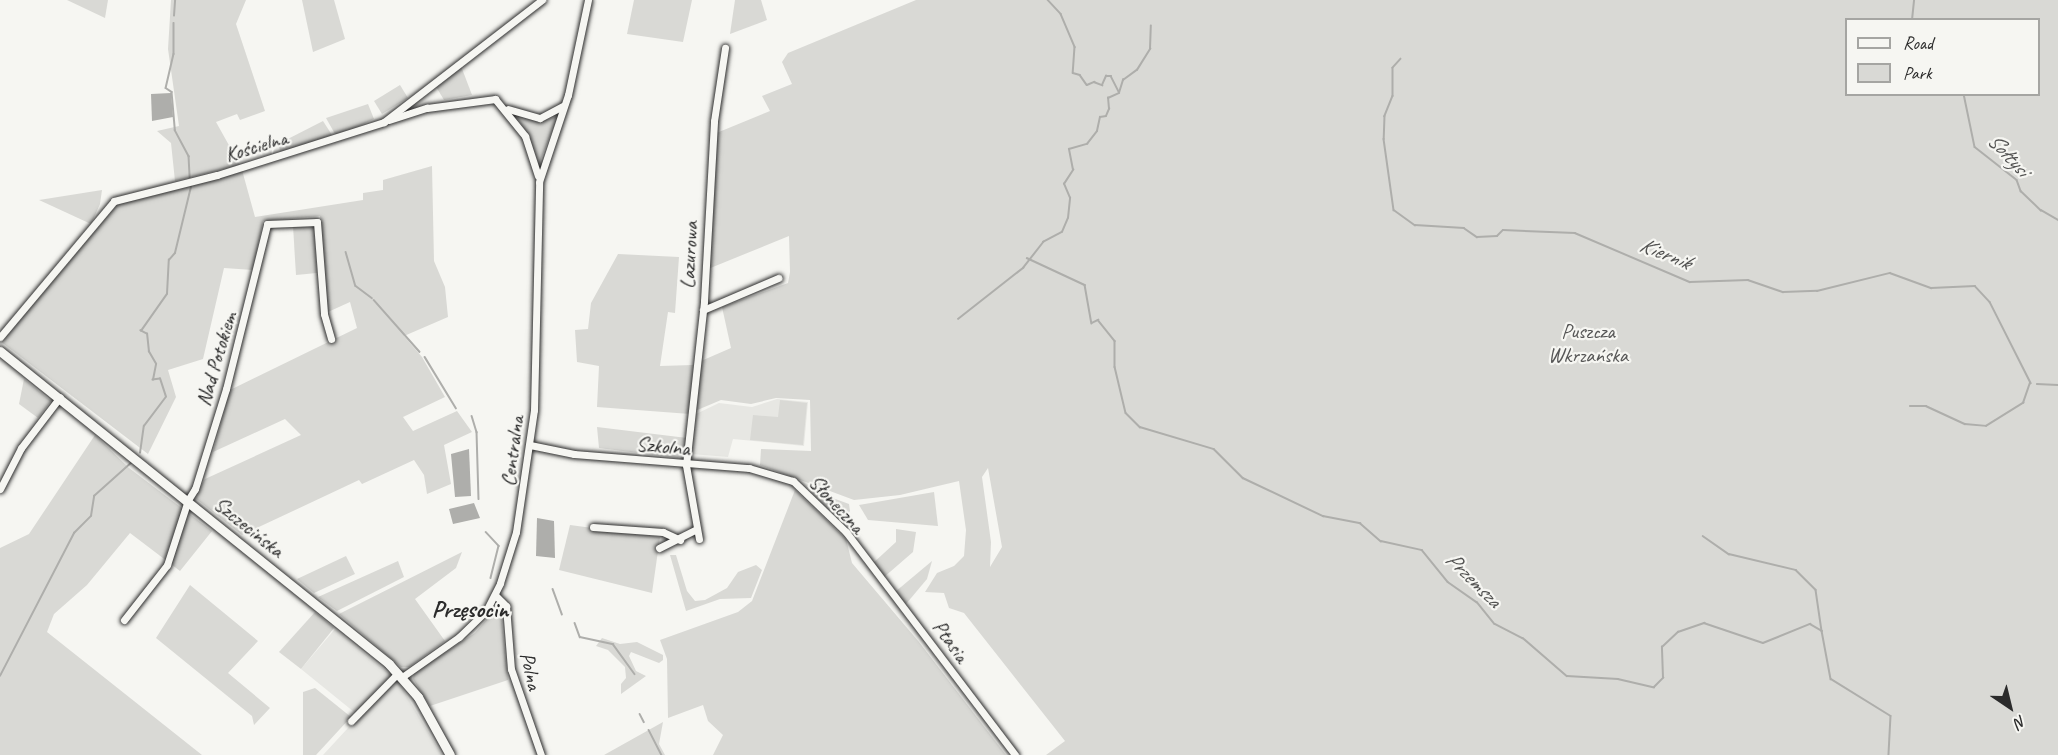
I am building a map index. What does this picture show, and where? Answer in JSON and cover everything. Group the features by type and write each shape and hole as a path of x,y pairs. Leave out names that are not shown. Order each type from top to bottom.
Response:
{"street":[{"name":"Kościelna","path":"0,337 114,201 217,176 384,122 542,0"},
{"name":"Centralna","path":"539,182 565,105 588,0"},
{"name":"Lazurowa","path":"699,539 686,465 703,310 714,121 725,48"},
{"path":"384,122 418,110 486,98 495,99 507,109 540,118 565,105"},
{"path":"412,99 418,110"},
{"name":"Centralna","path":"351,721 400,675 466,632 495,595 516,532 530,445 539,182 530,146 507,109"},
{"name":"Nad Potokiem","path":"124,620 167,565 188,500 195,489 226,389 267,224 317,222 324,314 331,339"},
{"path":"703,310 778,278"},
{"name":"Szczecińska","path":"0,351 188,500 400,675 450,755"},
{"path":"0,489 21,448 60,397"},
{"name":"Szkolna","path":"530,445 574,454 686,465 749,468 793,481"},
{"name":"Słoneczna","path":"793,481 846,532 856,549"},
{"path":"593,527 663,532 680,540"},
{"path":"659,548 680,540 697,529"},
{"name":"Ptasia","path":"856,549 922,628 1015,755"},
{"name":"Polna","path":"495,595 506,606 511,669 541,755"}],"shaded area":[{"path":"171,93 173,117 152,121 151,94"},
{"path":"777,399 808,402 804,446 733,439 728,457 691,454 696,414 719,403 752,407"},
{"path":"469,449 471,496 455,497 451,454"},
{"path":"474,503 480,518 453,524 449,509"},
{"path":"537,518 554,521 555,558 536,556"},
{"path":"335,629 398,681 442,755 323,755 359,716 301,669"}],"green space":[{"path":"67,0 108,0 105,18"},
{"path":"171,0 246,0 236,24 265,111 240,120 237,114 216,122 240,165 175,181 171,143 157,131 179,126 168,49"},
{"path":"302,0 334,0 345,39 313,52"},
{"path":"634,0 692,0 683,42 627,34"},
{"path":"735,0 761,0 767,20 730,34"},
{"name":"Puszcza Wkrzańska","path":"916,0 2058,0 2058,755 1046,755 1065,741 964,613 949,608 944,593 925,592 937,573 954,566 964,556 966,530 959,481 900,495 854,500 760,465 761,449 811,451 810,400 776,398 751,404 721,400 695,411 701,361 731,348 722,307 788,283 789,236 708,269 714,134 770,111 762,96 792,84 782,62 788,53","holes":["988,468 1002,547 990,567 991,542 982,477"]},
{"path":"461,66 472,95 444,100 435,85"},
{"path":"400,85 408,98 382,114 374,101"},
{"path":"368,104 374,119 338,136 335,134 326,118"},
{"path":"515,115 540,122 558,116 539,164 528,134"},
{"path":"323,121 332,135 281,153 278,144"},
{"path":"432,166 434,261 445,287 448,317 404,336 422,357 445,397 403,417 413,431 457,411 472,432 444,445 451,484 427,494 424,475 414,460 362,484 359,480 242,535 194,497 205,479 301,435 285,419 213,452 230,390 357,328 350,302 328,312 320,216 263,221 253,270 224,268 203,359 168,370 176,397 148,454 0,341 110,211 122,202 242,170 255,217 363,200 363,193 383,190 383,180"},
{"path":"102,190 100,204 91,224 39,200"},
{"path":"310,224 314,227 317,273 296,275 293,226"},
{"path":"618,254 679,257 675,313 668,312 660,366 693,365 690,414 597,407 599,366 577,362 575,330 588,329 591,303"},
{"path":"24,379 51,401 38,418 19,404"},
{"path":"780,400 807,403 803,445 750,440 753,415 778,417"},
{"path":"597,427 687,438 684,454 678,458 599,448"},
{"path":"95,435 129,468 212,531 180,571 130,533 87,585 54,614 47,632 202,755 0,755 0,548 29,534"},
{"path":"808,489 849,504 850,511 841,525"},
{"path":"795,490 846,539 852,563 919,642 1006,755 713,755 723,735 708,721 703,705 668,718 667,659 660,640 738,612 752,601"},
{"path":"934,492 938,526 868,520 859,505"},
{"path":"570,525 660,537 652,593 559,570"},
{"path":"896,529 916,532 913,552 883,578 871,565 896,542"},
{"path":"462,552 456,568 415,599 445,641 409,667 401,667 339,614"},
{"path":"670,555 676,555 687,591 695,601 705,600 727,588 738,572 756,565 762,570 751,598 720,599 686,611"},
{"path":"346,556 355,574 314,593 297,579"},
{"path":"398,561 404,577 337,611 318,597"},
{"path":"932,561 927,579 906,604 895,592"},
{"path":"190,585 258,641 228,673 270,708 254,725 252,716 156,638"},
{"path":"500,604 508,680 430,706 413,679 414,673 475,633"},
{"path":"315,612 334,628 301,669 279,652"},
{"path":"602,638 620,644 637,642 663,655 663,660 659,663 631,652 629,656 636,671 646,676 621,694 621,684 626,678 625,667 608,650 596,646"},
{"path":"315,688 351,717 316,755 303,755 303,692"},
{"path":"663,722 659,744 665,755 604,755"}],"waterway":[{"path":"174,16 175,0"},
{"path":"1048,0 1061,14 1075,47 1073,73 1080,75 1087,85 1094,82 1102,85 1106,76 1111,76 1119,92"},
{"name":"Sołtysi","path":"1912,18 1914,0"},
{"path":"174,23 174,54 166,88 172,92 175,130 189,156 190,177"},
{"path":"958,319 1023,268 1043,242 1062,232 1068,218 1070,198 1064,184 1073,170 1069,149 1087,144 1097,131 1100,117 1106,116 1109,109 1108,98 1119,93 1123,80 1137,70 1150,49 1151,26"},
{"name":"Kiernik","path":"1401,59 1393,68 1393,96 1385,116 1384,139 1394,210 1415,225 1464,228 1477,237 1497,236 1503,230 1575,233 1690,282 1748,280 1783,292 1817,291 1890,273 1931,288 1975,286 1990,302 2031,383"},
{"name":"Sołtysi","path":"1964,96 1975,147 2017,180 2021,191 2041,210 2058,220"},
{"path":"140,453 144,426 166,397 160,379 153,380 156,364 149,352 147,334 141,331 167,294 169,260 175,253 191,187"},
{"path":"346,252 356,286 372,298"},
{"name":"Przemsza","path":"1027,258 1085,285 1092,323 1098,320 1115,341 1115,367 1126,413 1140,427 1214,449 1243,478 1323,516 1360,523 1381,541 1422,550 1448,582 1477,602 1495,624 1523,638 1567,676 1618,679 1654,687 1663,678 1662,647 1678,632 1704,623 1763,643 1810,624 1822,631 1831,679 1891,716 1889,755"},
{"path":"374,300 420,352"},
{"path":"425,357 456,408"},
{"path":"1910,406 1926,406 1965,424 1986,426 2023,403 2030,383"},
{"name":"Kiernik","path":"2037,384 2058,385"},
{"path":"472,416 477,432 479,499"},
{"path":"0,676 74,533 91,516 94,496 131,463"},
{"path":"486,532 499,546 491,578"},
{"path":"1703,536 1729,554 1796,570 1816,590 1822,631"},
{"path":"553,589 562,614"},
{"path":"575,623 580,637 613,644 635,674"},
{"path":"640,714 644,722"},
{"path":"649,730 662,755"}],"district":[{"name":"Przęsocin","path":"470,610"}]}
